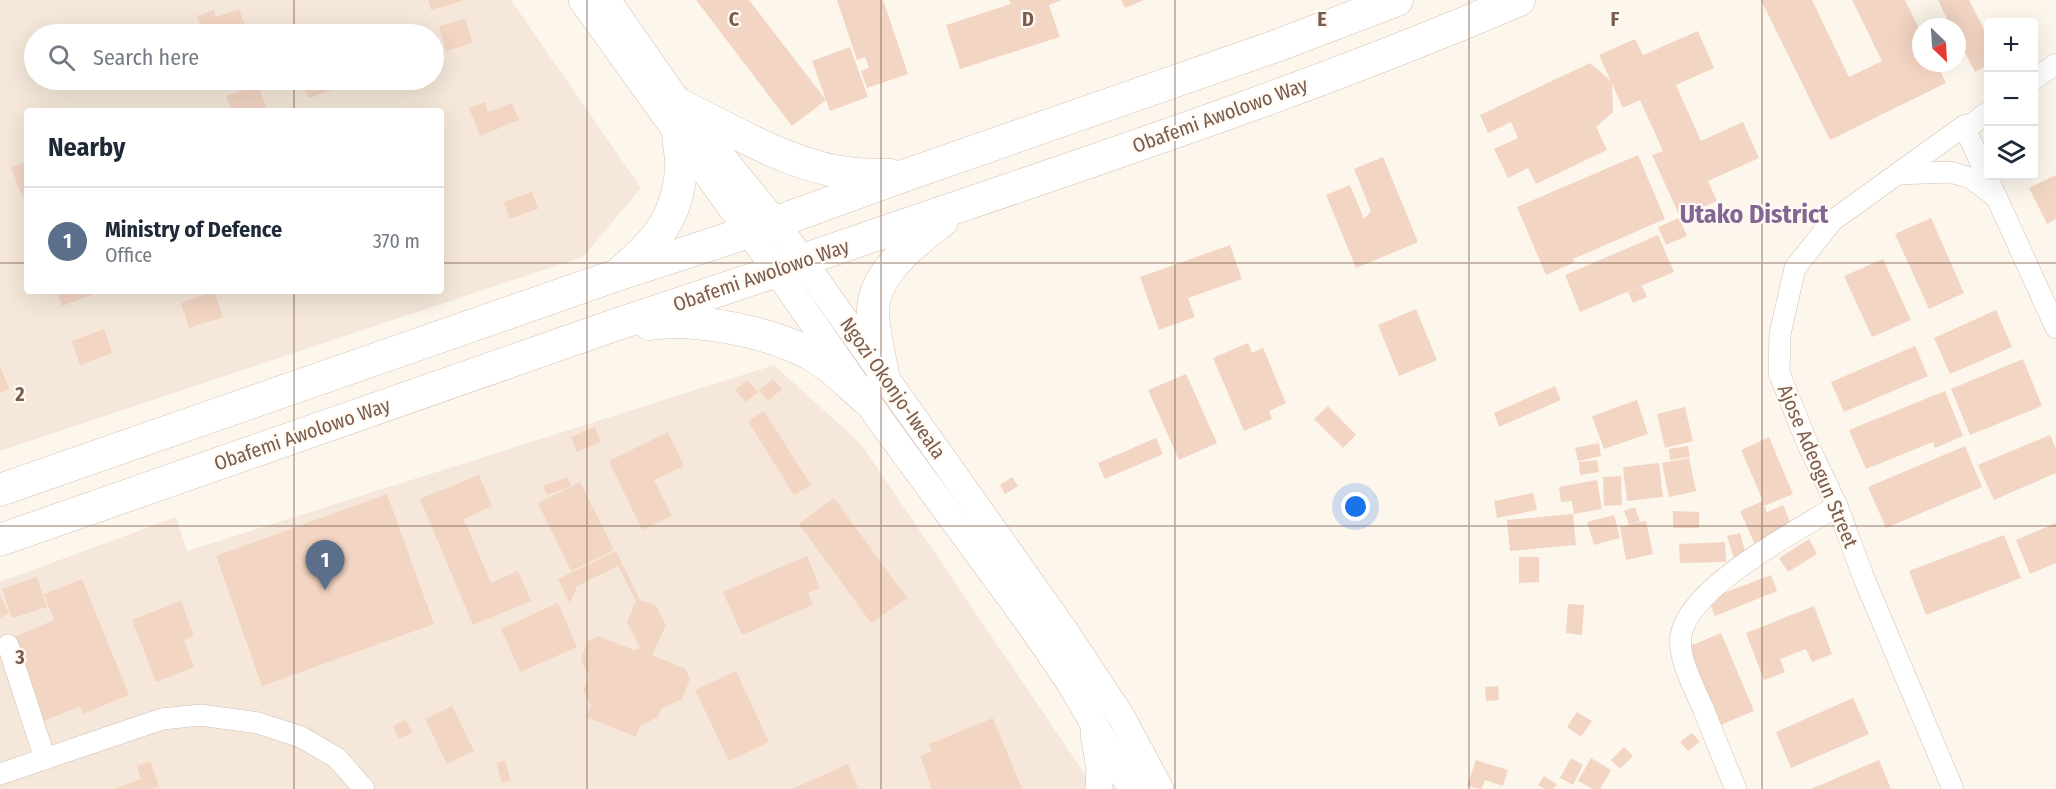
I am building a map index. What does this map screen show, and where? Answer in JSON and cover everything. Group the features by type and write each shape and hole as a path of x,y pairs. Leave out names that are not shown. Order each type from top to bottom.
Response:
{"main road":[{"path":"0,490 617,275 762,227 1265,50 1397,0"},
{"name":"Obafemi Awolowo Way","path":"0,540 790,266 1311,82 1519,0"},
{"path":"617,275 664,229 675,204 681,170 679,119 745,138 813,165 855,174 906,175"},
{"path":"612,326 681,322 758,335 794,346 874,387 873,311 878,292 905,249 962,205"}],"street":[{"name":"Ngozi Okonjo-Iweala","path":"582,0 679,119 790,266 874,387 1070,683 1132,789"},
{"name":"Ngozi Okonjo-Iweala","path":"607,0 679,119"},
{"name":"Ajose Adeogun Street","path":"1953,789 1864,581 1837,506 1808,445 1779,373 1780,334 1795,268 1832,221 1964,126 1984,115"},
{"path":"1964,126 2054,321"},
{"path":"1898,174 1950,172 1971,178 1997,198"},
{"path":"1997,198 1999,180"},
{"name":"Ngozi Okonjo-Iweala","path":"874,387 1062,627 1121,716 1160,789"},
{"path":"1736,789 1683,659 1681,635 1689,616 1722,580 1748,559 1837,506"},
{"path":"8,645 45,759"},
{"path":"0,774 162,719 200,716 258,723 301,737 337,758 364,789"},
{"path":"1092,720 1100,769 1099,789"}],"shaded area":[{"path":"0,0 511,0 641,188 583,257 0,451"},
{"path":"774,365 861,444 1095,789 0,789 0,582 176,517 187,551"}],"building":[{"path":"428,0 462,0 462,1 431,10"},
{"path":"696,0 749,0 826,100 792,126"},
{"path":"837,0 883,0 908,74 867,88 861,71 869,68 865,57 857,60"},
{"path":"1009,0 1062,0 1049,5 1060,37 960,69 946,25 1011,4"},
{"path":"1121,0 1144,0 1125,8"},
{"path":"1761,0 1812,0 1849,77 1882,61 1852,0 1905,0 1914,18 1912,18 1912,72 1940,72 1946,83 1830,140"},
{"path":"1938,0 1969,0 1984,29 1984,67 1975,72 1966,55 1966,18 1947,18"},
{"path":"239,9 244,24 200,24 197,16 214,10 216,17"},
{"path":"465,19 473,43 446,51 444,25"},
{"path":"1698,31 1714,68 1676,85 1701,141 1743,122 1759,158 1708,181 1717,201 1680,217 1652,155 1663,151 1640,100 1623,108 1599,55 1635,39 1643,55"},
{"path":"850,47 868,97 830,111 812,61"},
{"path":"1590,63 1612,82 1613,112 1596,127 1607,150 1536,184 1528,168 1508,178 1494,149 1518,138 1511,122 1488,133 1480,115"},
{"path":"243,90 260,90 266,108 231,108 226,96"},
{"path":"306,90 333,90 308,98"},
{"path":"485,102 488,112 512,103 519,120 480,136 469,108"},
{"path":"1638,155 1665,219 1573,259 1575,262 1546,275 1517,207"},
{"path":"1383,157 1418,242 1356,268 1326,195 1350,185 1364,219 1371,211 1354,169"},
{"path":"24,162 24,196 22,197 11,167"},
{"path":"2056,175 2056,219 2047,224 2029,188"},
{"path":"532,192 538,209 509,219 504,202"},
{"path":"1679,218 1687,236 1666,245 1658,227"},
{"path":"1931,218 1964,293 1929,309 1895,234"},
{"path":"1658,235 1674,272 1580,312 1565,275"},
{"path":"1230,245 1242,279 1188,298 1195,317 1159,330 1140,277"},
{"path":"1883,259 1911,320 1872,337 1844,276"},
{"path":"1642,286 1647,297 1633,303 1628,292"},
{"path":"57,294 92,294 92,295 62,306"},
{"path":"206,294 215,294 223,317 189,328 181,303"},
{"path":"1416,309 1437,360 1399,376 1378,325"},
{"path":"1996,310 2012,347 1950,374 1934,338"},
{"path":"104,329 112,353 80,365 72,341"},
{"path":"1248,343 1252,353 1263,348 1286,403 1269,411 1272,419 1244,431 1213,358"},
{"path":"1915,346 1928,376 1844,412 1831,382"},
{"path":"2023,359 2042,406 1970,435 1951,389"},
{"path":"0,365 9,389 0,393"},
{"path":"1186,374 1217,443 1179,460 1148,390"},
{"path":"773,379 782,389 768,401 759,390"},
{"path":"747,380 758,392 746,402 735,390"},
{"path":"1555,386 1561,400 1499,427 1494,413"},
{"path":"1945,391 1963,436 1935,448 1933,442 1866,469 1849,430"},
{"path":"1637,400 1648,434 1604,449 1592,416"},
{"path":"1328,406 1356,435 1343,448 1314,419"},
{"path":"1685,407 1693,441 1665,448 1657,414"},
{"path":"764,411 811,485 794,495 748,421"},
{"path":"595,427 601,442 577,452 571,437"},
{"path":"668,432 684,466 654,480 672,516 642,530 609,461"},
{"path":"2050,435 2056,449 2056,473 1994,500 1978,465"},
{"path":"1769,437 1793,494 1764,506 1767,512 1783,505 1793,529 1755,545 1740,511 1763,501 1741,450"},
{"path":"1156,438 1163,454 1105,479 1098,463"},
{"path":"1599,443 1601,456 1578,461 1575,448"},
{"path":"1688,446 1690,457 1670,460 1669,449"},
{"path":"1965,446 1982,487 1886,528 1868,487"},
{"path":"1689,458 1696,491 1669,497 1662,463"},
{"path":"1597,460 1599,472 1580,475 1579,462"},
{"path":"1659,463 1663,497 1627,501 1623,467"},
{"path":"479,475 492,506 464,519 491,583 518,571 531,601 473,625 420,499"},
{"path":"1621,476 1622,505 1604,506 1603,477"},
{"path":"568,477 571,486 547,495 543,486"},
{"path":"1012,477 1018,486 1005,494 1000,485"},
{"path":"1597,480 1602,509 1574,514 1572,501 1561,502 1559,487"},
{"path":"580,482 614,550 571,571 538,503"},
{"path":"1533,493 1537,510 1497,518 1494,501"},
{"path":"387,494 434,624 262,686 216,556"},
{"path":"834,498 907,598 871,623 799,524"},
{"path":"1635,507 1640,521 1629,524 1646,521 1653,554 1626,560 1620,527 1629,525 1624,511"},
{"path":"1673,511 1699,512 1699,528 1673,528"},
{"path":"1573,514 1576,545 1510,551 1507,520"},
{"path":"1614,515 1620,538 1594,545 1587,522"},
{"path":"2056,523 2056,563 2030,574 2016,540"},
{"path":"1740,533 1746,555 1734,559 1727,536"},
{"path":"2004,535 2021,578 1926,615 1909,571"},
{"path":"1809,539 1817,554 1788,572 1779,558"},
{"path":"1725,542 1726,562 1680,563 1679,544"},
{"path":"616,551 640,600 656,606 666,625 652,655 685,669 690,679 682,699 661,709 658,717 640,726 636,737 586,717 591,706 583,690 589,676 581,659 588,641 598,636 634,650 640,648 627,622 636,601 618,566 577,586 570,604 558,579"},
{"path":"807,556 820,588 808,593 813,605 742,635 723,592"},
{"path":"1519,557 1539,557 1539,582 1519,583"},
{"path":"1771,575 1777,591 1715,616 1708,599"},
{"path":"37,577 47,607 12,618 2,589"},
{"path":"82,579 129,695 83,714 80,706 42,722 9,639 54,620 44,594"},
{"path":"0,595 9,613 0,618"},
{"path":"181,601 194,636 184,640 194,667 156,682 132,620"},
{"path":"558,603 577,647 520,672 501,629"},
{"path":"1568,604 1584,605 1582,635 1566,633"},
{"path":"1814,606 1832,654 1812,662 1806,649 1780,659 1785,672 1764,680 1746,633"},
{"path":"1721,633 1754,711 1718,726 1685,648"},
{"path":"736,671 769,742 729,761 695,690"},
{"path":"1498,686 1499,700 1486,701 1485,687"},
{"path":"1853,698 1869,734 1791,768 1776,732"},
{"path":"452,706 474,751 447,764 425,719"},
{"path":"1577,712 1592,721 1581,737 1567,727"},
{"path":"993,718 1022,789 932,789 920,756 932,751 929,744"},
{"path":"406,720 412,733 398,739 393,726"},
{"path":"1692,733 1700,742 1688,751 1680,742"},
{"path":"1624,747 1633,756 1620,769 1611,760"},
{"path":"1571,758 1583,765 1573,785 1560,778"},
{"path":"1591,758 1611,770 1600,789 1593,789 1578,781"},
{"path":"505,760 511,780 502,783 496,763"},
{"path":"1476,760 1508,770 1503,786 1485,780 1482,789 1467,786"},
{"path":"1879,760 1891,789 1811,789"},
{"path":"150,761 159,786 150,789 114,789 141,779 137,766"},
{"path":"848,764 858,788 856,789 792,789"},
{"path":"1544,776 1557,784 1553,789 1545,789 1538,785"}],"place":[{"name":"Ministry of Defence","path":"325,590"}],"district":[{"name":"Utako District","path":"1754,214"}]}
